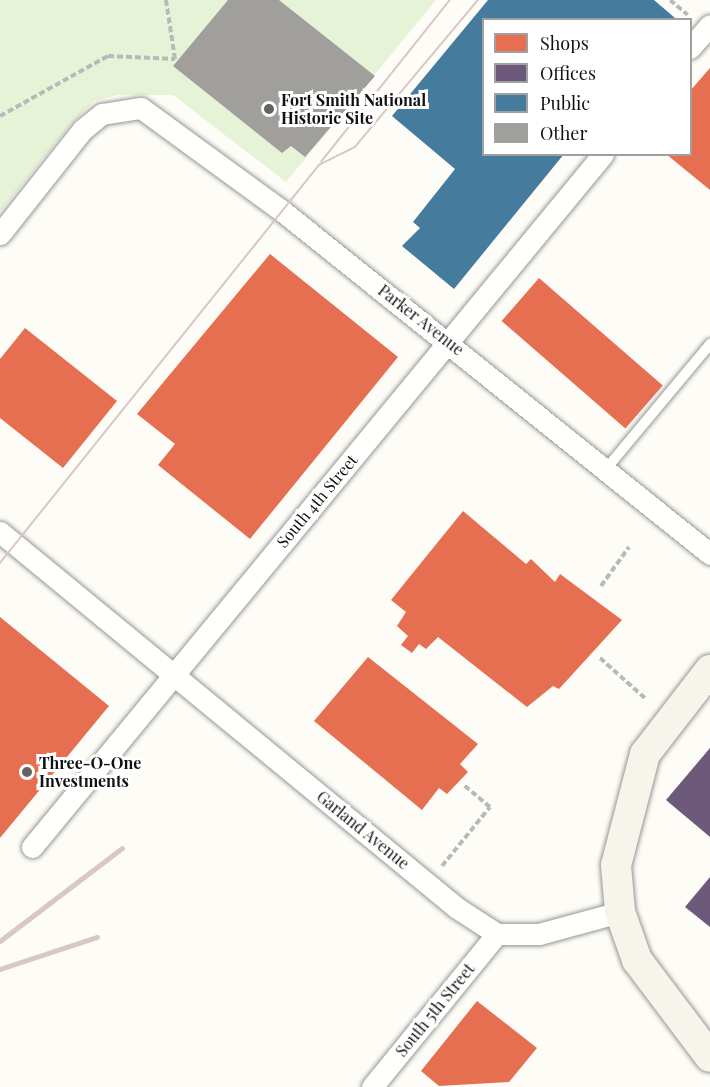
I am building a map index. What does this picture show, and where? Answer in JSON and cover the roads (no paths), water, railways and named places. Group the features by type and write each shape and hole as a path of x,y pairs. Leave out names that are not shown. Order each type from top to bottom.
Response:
{"main road":[{"path":"710,670 645,754 635,778 616,865 620,912 637,960 710,1057"}],"street":[{"path":"692,46 710,25"},
{"name":"Parker Avenue","path":"0,234 82,130 121,107 141,108 159,117 449,342 710,554"},
{"name":"South 4th Street","path":"32,847 601,156"},
{"name":"Garland Avenue","path":"0,532 173,676 497,934"},
{"path":"497,934 539,934 620,912"},
{"name":"South 5th Street","path":"372,1087 497,934"}],"lane":[{"path":"606,469 710,344"}],"tram line":[{"path":"321,162 450,0"},
{"path":"0,563 319,165 355,147 478,0"}],"railway":[{"path":"0,941 122,848"},
{"path":"0,969 97,937"}],"place":[{"name":"Fort Smith National Historic Site","path":"269,109"},
{"name":"Three-O-One Investments","path":"27,772"}]}
